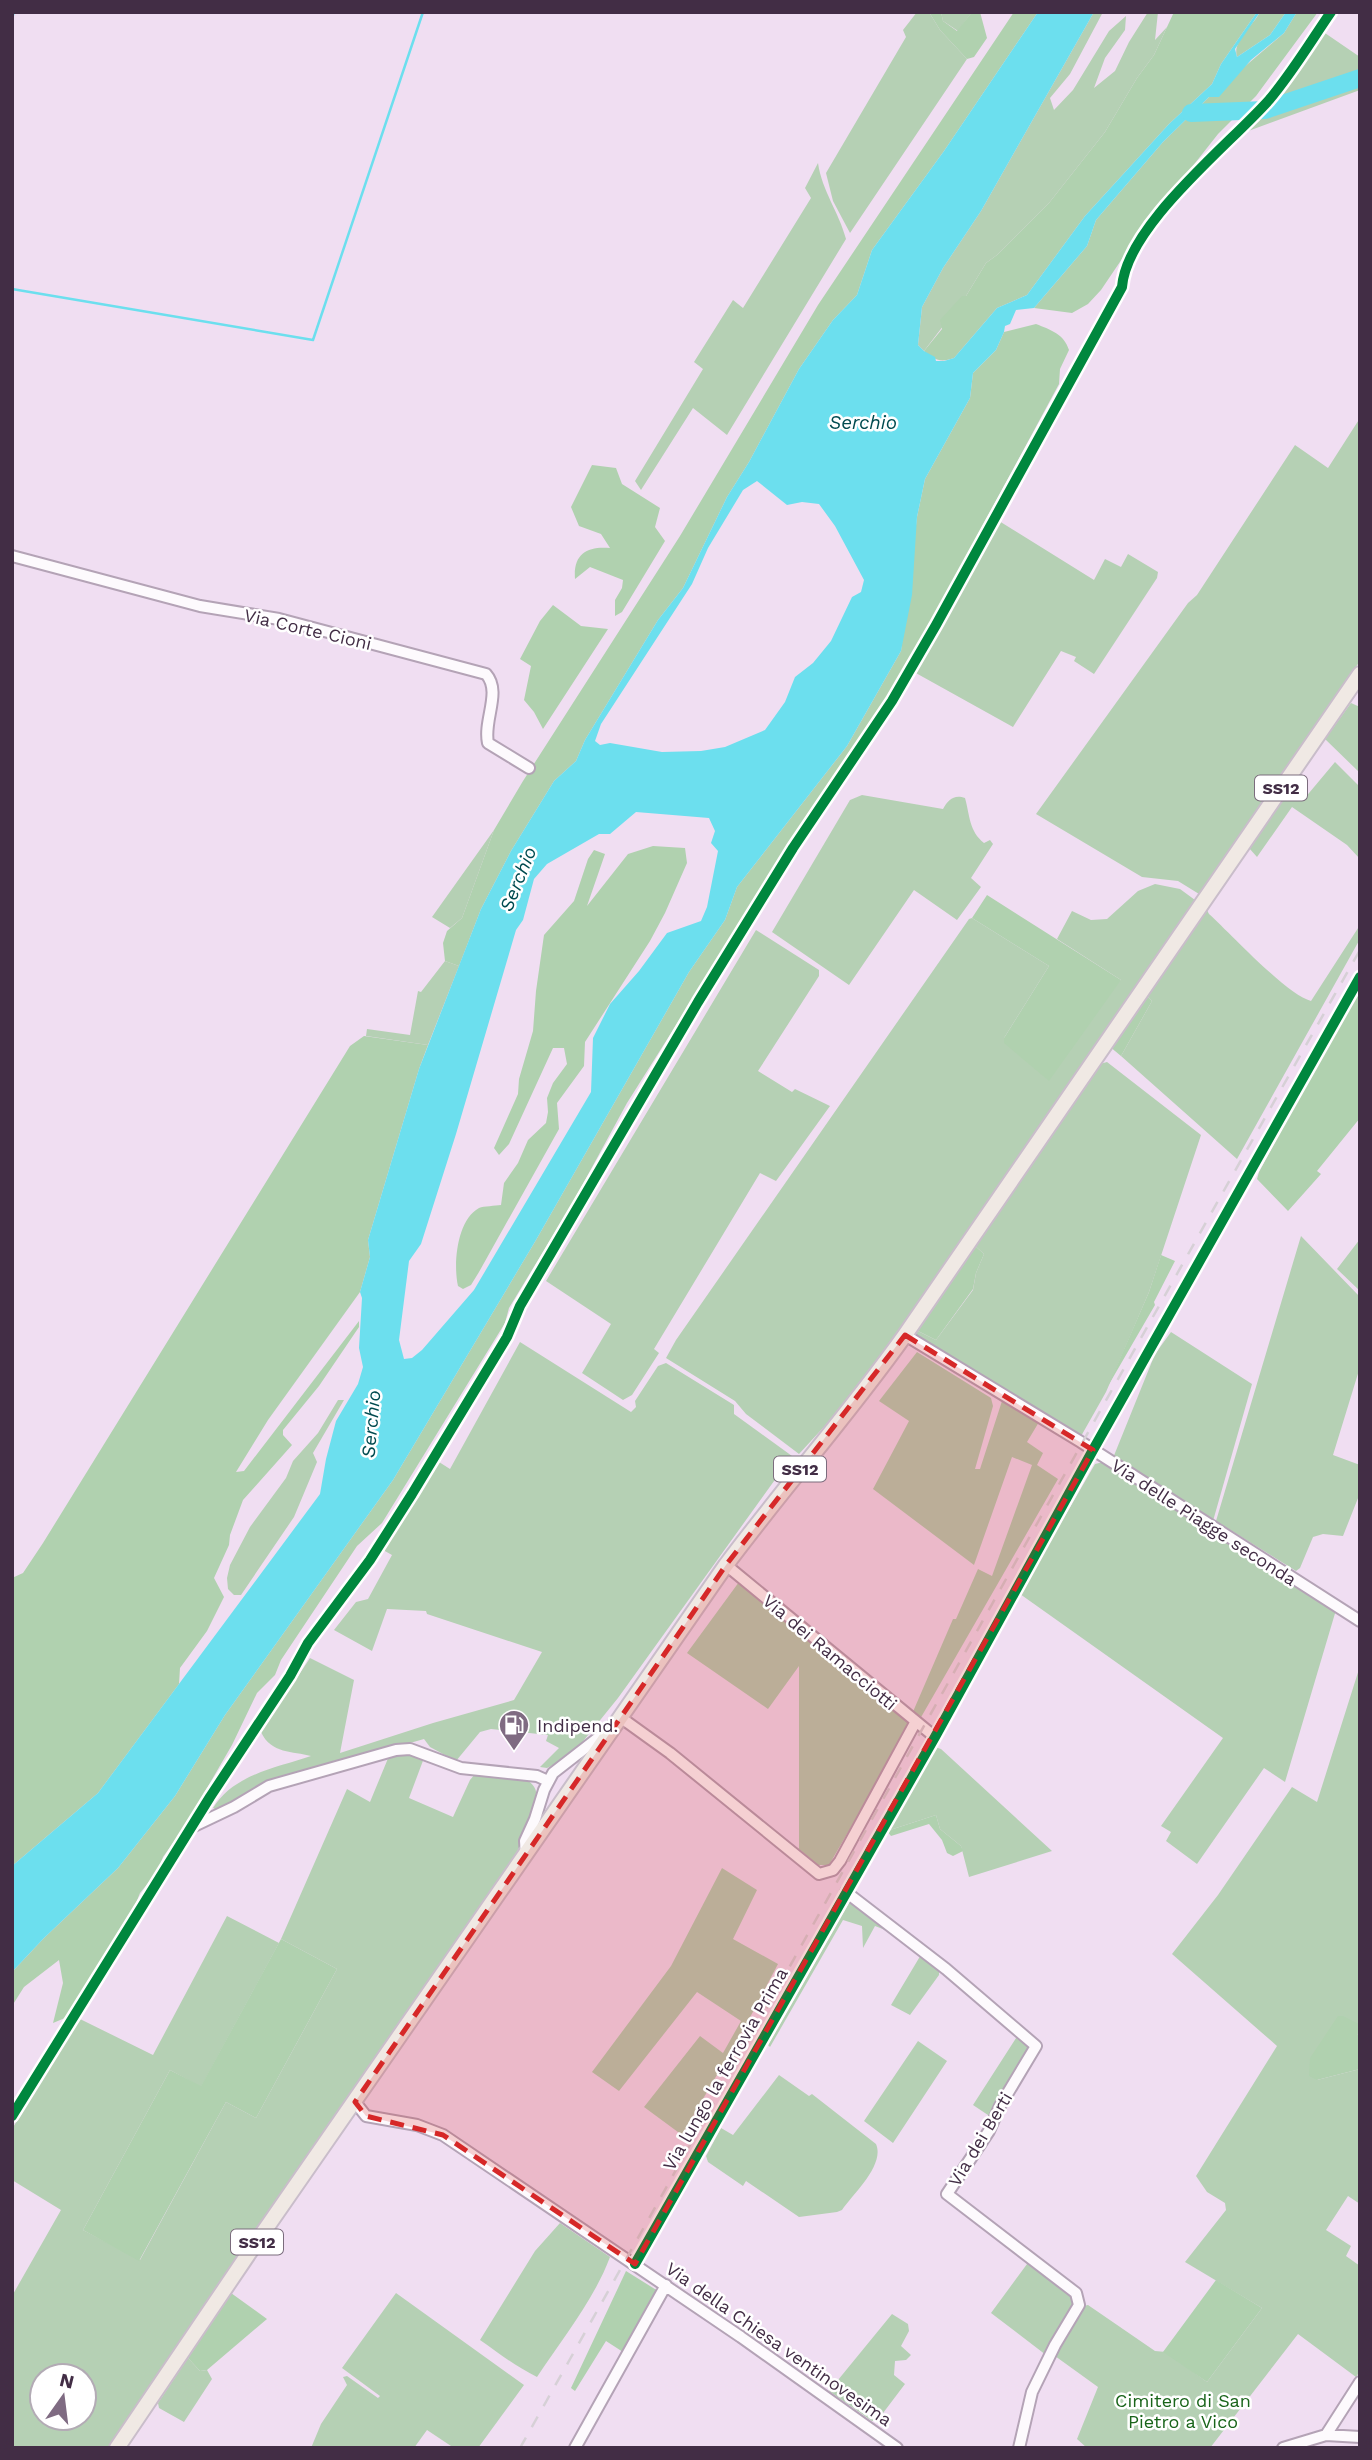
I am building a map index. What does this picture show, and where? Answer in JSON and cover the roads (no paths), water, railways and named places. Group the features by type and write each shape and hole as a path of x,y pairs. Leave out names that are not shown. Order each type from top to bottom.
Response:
{"main road":[{"name":"SS12","path":"117,2448 617,1720 768,1508 868,1388 1360,674"}],"street":[{"name":"Via Corte Cioni","path":"12,556 200,606 279,619 486,674 493,690 486,728 488,743 492,748 529,768"},
{"name":"Via lungo la ferrovia Prima","path":"635,2264 935,1737 1093,1450 1360,977"},
{"name":"Via delle Piagge seconda","path":"905,1335 1093,1450 1360,1621"},
{"name":"Via dei Ramacciotti","path":"726,1565 935,1737"},
{"path":"526,1855 525,1842 553,1773 617,1720 670,1753 819,1874 833,1870 915,1723"},
{"path":"192,1827 269,1786 396,1750 410,1749 461,1768 537,1776 548,1781"},
{"name":"Via dei Berti","path":"846,1892 908,1938 1036,2046 1000,2106 989,2131 947,2194 1076,2293 1079,2300 1079,2305 1055,2344 1032,2392 1019,2448"},
{"name":"Via della Chiesa ventinovesima","path":"355,2102 366,2116 416,2125 443,2135 666,2285 897,2448"},
{"path":"575,2448 666,2285"},
{"path":"1326,2435 1360,2382"},
{"path":"1283,2448 1326,2435 1360,2437"}],"water":[{"name":"Serchio","path":"1038,12 1094,12 981,211 943,268 922,307 918,345 935,357 936,361 954,358 997,308 1027,295 1085,216 1169,124 1212,84 1221,64 1257,12 1260,12 1235,49 1237,57 1270,35 1286,12 1297,12 1284,33 1251,60 1219,97 1209,97 1163,142 1096,220 1087,246 1034,308 1016,310 1010,324 1005,326 996,350 973,373 970,398 925,479 917,517 912,595 901,651 847,746 737,887 725,920 689,972 536,1240 393,1480 225,1715 175,1796 118,1868 12,1972 12,1866 98,1793 320,1494 336,1421 358,1384 363,1367 359,1348 362,1298 360,1292 370,1257 368,1240 419,1069 481,909 511,851 554,781 576,761 585,740 658,620 683,588 727,497 799,369 833,320 857,295 872,250 944,151","holes":["757,481 787,505 802,502 819,504 835,526 864,580 861,592 852,597 831,641 813,663 795,677 785,702 765,730 725,747 701,751 662,752 610,743 600,745 595,741 601,724 692,584 708,548 743,490","636,812 709,818 715,831 711,843 718,851 707,907 701,921 667,933 610,1004 593,1038 591,1092 474,1290 422,1350 412,1358 404,1359 399,1340 409,1261 421,1244 516,930 523,920 534,879 547,864 599,834 610,834"]}],"waterway":[{"path":"12,18 14,12"},
{"path":"12,289 313,340 423,12"},
{"path":"1191,113 1265,110 1360,78"}],"railway":[{"path":"520,2448 1360,950"}],"place":[{"name":"Indipend.","path":"514,1752"}],"park label":[{"name":"Cimitero di San Pietro a Vico","path":"1183,2410"}]}
